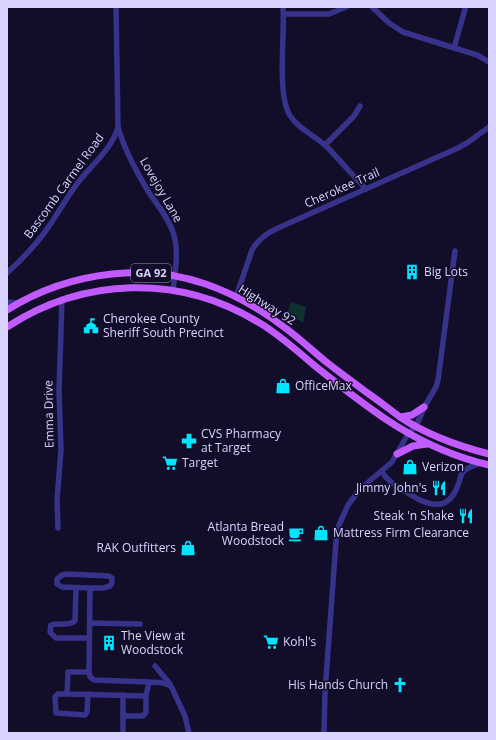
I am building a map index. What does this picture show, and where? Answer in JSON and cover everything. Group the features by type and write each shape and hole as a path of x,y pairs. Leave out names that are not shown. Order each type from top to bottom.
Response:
{"main road":[{"name":"Highway 92","path":"7,310 18,303 49,289 96,276 132,273 175,276 200,281 236,298 277,322 309,346 325,361 400,418 446,441 489,454"},
{"name":"Highway 92","path":"7,327 34,311 62,300 90,292 119,288 146,287 173,290 196,295 220,302 259,322 284,339 374,412 408,434 427,444 465,459 489,465"},
{"path":"400,418 412,415 424,407"},
{"path":"397,454 413,446 427,444"}],"street":[{"name":"Bascomb Carmel Road","path":"7,273 42,237 73,189 105,151 115,135 118,127 116,7"},
{"path":"116,22 121,7"},
{"path":"284,7 282,70 284,98 288,113 294,121 325,146 366,189"},
{"path":"284,14 329,14 346,7"},
{"path":"372,7 389,23 403,32 477,55 489,62"},
{"path":"454,48 465,9"},
{"path":"325,146 354,116 360,106"},
{"name":"Lovejoy Lane","path":"118,127 122,140 138,174 171,227 176,244 173,290"},
{"name":"Cherokee Trail","path":"236,298 252,250 259,240 278,228 458,148 489,127"},
{"path":"324,733 325,692 336,542 339,525 343,514 360,489 392,462 408,434 416,426 424,407 436,387 454,251"},
{"name":"Emma Drive","path":"58,528 58,500 62,450 59,387 62,300"},
{"path":"7,302 18,303"},
{"path":"382,472 388,480 417,499 434,505 447,502 453,496 464,471 481,464"},
{"path":"67,574 109,576 112,578 112,583 110,586 90,588 59,587 56,584 57,579 62,575 67,574"},
{"path":"76,588 75,622 66,625 51,625 50,632 56,638 90,638"},
{"path":"90,588 90,676 94,680 164,683 171,686"},
{"path":"90,623 140,624"},
{"path":"155,666 171,686 185,716 189,733"},
{"path":"67,694 68,672 89,672"},
{"path":"123,713 126,716 143,716 146,712 148,682"},
{"path":"88,694 87,712 85,714 56,713 56,695 88,694 146,696"},
{"path":"123,695 123,730"}],"green space":[{"path":"291,302 306,307 303,323 287,313"}],"place":[{"name":"Big Lots","path":"412,272"},
{"name":"Cherokee County Sheriff South Precinct","path":"91,326"},
{"name":"OfficeMax","path":"283,386"},
{"name":"CVS Pharmacy at Target","path":"189,441"},
{"name":"Target","path":"170,463"},
{"name":"Verizon","path":"410,467"},
{"name":"Jimmy John's","path":"439,488"},
{"name":"Steak 'n Shake","path":"466,516"},
{"name":"Mattress Firm Clearance","path":"321,533"},
{"name":"Atlanta Bread Woodstock","path":"296,534"},
{"name":"RAK Outfitters","path":"188,548"},
{"name":"Kohl's","path":"271,642"},
{"name":"The View at Woodstock","path":"109,643"},
{"name":"His Hands Church","path":"400,685"}]}
